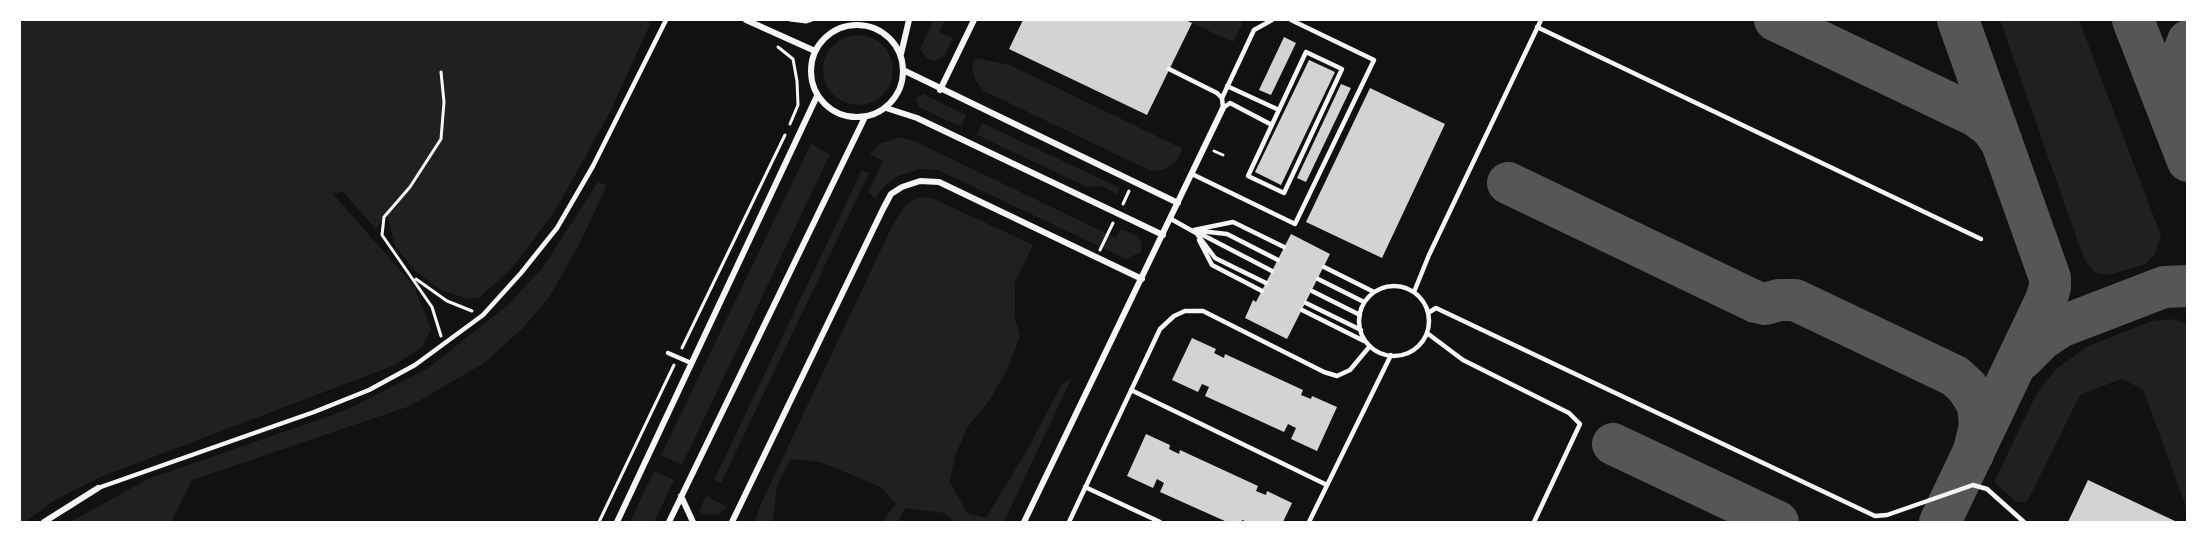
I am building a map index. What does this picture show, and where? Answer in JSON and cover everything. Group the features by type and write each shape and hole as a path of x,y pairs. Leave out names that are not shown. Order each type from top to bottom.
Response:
{"street":[{"path":"746,20 815,51"},
{"path":"901,54 894,43 879,30 851,22 828,34 815,51 810,68 813,87 817,96 828,108 842,116 865,117 886,108 899,92 903,70 901,54 909,20"},
{"path":"940,90 974,20"},
{"path":"903,70 940,90 1179,203"},
{"path":"617,522 817,96"},
{"path":"886,108 917,118 1163,235"},
{"path":"1024,522 1223,108"},
{"path":"669,522 865,117"},
{"path":"732,522 891,194 902,187 930,180 939,182 1142,279"},
{"path":"44,522 98,488"},
{"path":"681,496 693,522"}],"lane":[{"path":"98,488 314,412 369,390 415,365 483,315 522,273 557,228 593,166 666,20"},
{"path":"1272,20 1254,30 1222,98 1223,108 1230,103 1272,125"},
{"path":"1192,174 1295,224 1374,60 1291,20"},
{"path":"1414,292 1429,255 1541,20"},
{"path":"1538,27 1980,239"},
{"path":"1306,52 1342,69 1284,193 1248,176 1272,125 1306,52"},
{"path":"1169,69 1217,93 1222,98"},
{"path":"1227,86 1279,110"},
{"path":"1171,219 1272,271"},
{"path":"1194,230 1233,222 1284,248"},
{"path":"1194,230 1227,234 1278,260"},
{"path":"1194,230 1215,258 1266,283"},
{"path":"1194,230 1212,265 1262,291"},
{"path":"1324,267 1374,292"},
{"path":"1318,279 1364,302"},
{"path":"1302,310 1368,344 1391,355 1401,355 1416,348 1427,333 1428,313 1425,303 1414,292 1396,286 1374,292 1364,302 1360,315 1360,330 1368,344"},
{"path":"1312,291 1360,315"},
{"path":"1306,303 1360,330"},
{"path":"1428,313 1436,308 1875,516 1887,515 1969,485 1979,485 1987,489 2024,522"},
{"path":"1069,522 1160,329 1174,316 1185,311 1203,311 1324,372 1338,376 1350,370 1368,344"},
{"path":"1427,333 1463,360 1569,413 1580,424 1534,522"},
{"path":"668,352 691,363"},
{"path":"1309,522 1391,355"},
{"path":"1131,390 1327,485"},
{"path":"1085,487 1160,522"}],"path":[{"path":"790,20 806,22 812,20"},
{"path":"682,347 798,105 793,59 774,44"},
{"path":"441,72 444,102 441,139 410,187 384,216 382,235 414,277 432,307 443,344"},
{"path":"414,277 447,301 483,315"},
{"path":"599,522 675,363"}],"shaded area":[{"path":"20,20 652,20 609,114 555,211 513,267 479,298 467,299 441,290 415,271 395,246 387,213 376,229 342,191 333,194 414,286 431,329 422,347 395,365 98,478 53,501 25,522 20,522"},
{"path":"934,20 945,20 939,32 953,38 944,56 935,61 927,58 920,49"},
{"path":"1185,20 1244,20 1233,42"},
{"path":"2000,20 2079,20 2161,236 2155,254 2146,264 2109,275 2094,272 2084,259"},
{"path":"865,35 878,41 887,50 891,56 893,70 891,84 883,95 872,103 851,105 833,95 825,84 823,63 833,45 844,37"},
{"path":"975,58 1010,65 1183,149 1176,162 1163,170 1151,171 984,91 976,81 972,68"},
{"path":"923,94 966,115 961,127 919,107 916,98"},
{"path":"982,123 1120,188 1117,194 1102,186 1087,187 977,135"},
{"path":"899,137 914,141 1116,238 1121,229 1136,235 1141,241 1141,252 1126,259 938,170 921,169 898,176 882,188 876,198 868,193 883,161 870,154 879,144"},
{"path":"811,144 830,154 682,465 661,455"},
{"path":"862,170 869,173 721,483 714,480"},
{"path":"598,182 607,185 581,241 550,296 521,330 484,363 410,406 192,480 171,522 70,522 148,479 344,411 427,369 509,304 543,267"},
{"path":"919,197 932,198 1033,245 1015,282 1015,317 1020,336 1007,370 989,401 967,428 955,456 950,482 967,513 986,518 1026,452 1062,384 1071,379 1004,522 956,522 944,513 906,508 897,522 882,522 896,504 881,487 820,462 790,459 777,486 773,522 755,522 760,506 893,224 906,205"},
{"path":"2170,319 2187,324 2187,510 2143,389 2121,379 2080,395 2027,502 2016,502 1994,482 2037,393 2056,369 2088,346 2152,321"},
{"path":"654,471 674,480 654,522 630,522"},
{"path":"706,496 728,507 717,515 703,514 699,511"}],"building":[{"path":"1023,20 1185,20 1192,23 1147,115 1009,49"},
{"path":"1284,37 1296,43 1271,95 1259,90"},
{"path":"1309,60 1335,72 1281,185 1255,172"},
{"path":"1341,84 1351,88 1306,182 1297,178"},
{"path":"1370,88 1445,124 1382,258 1306,222"},
{"path":"1291,234 1330,254 1287,339 1245,318 1253,300 1256,302"},
{"path":"1192,338 1216,349 1214,353 1224,358 1225,354 1303,390 1301,395 1311,399 1312,396 1337,407 1317,451 1291,439 1296,428 1288,424 1284,432 1205,396 1209,387 1202,384 1198,392 1172,380"},
{"path":"1146,434 1170,445 1169,449 1179,454 1180,450 1258,486 1256,491 1266,495 1267,491 1292,503 1283,522 1242,520 1241,522 1227,522 1160,492 1164,483 1157,479 1153,488 1127,476"},
{"path":"2088,480 2177,522 2068,522"}],"taxiway":[{"path":"1775,20 1976,116 1991,127 2002,143"},
{"path":"1940,522 2046,300 2050,287 2050,278 1958,20"},
{"path":"2133,20 2188,161"},
{"path":"2173,116 2174,78 2188,41"},
{"path":"1508,183 1756,302 1765,304 1779,300 1795,300 1955,376 1967,387 1978,405 1980,426 1973,454"},
{"path":"2022,359 2042,339 2060,327 2164,287 2188,286"},
{"path":"1613,444 1778,522"}]}
